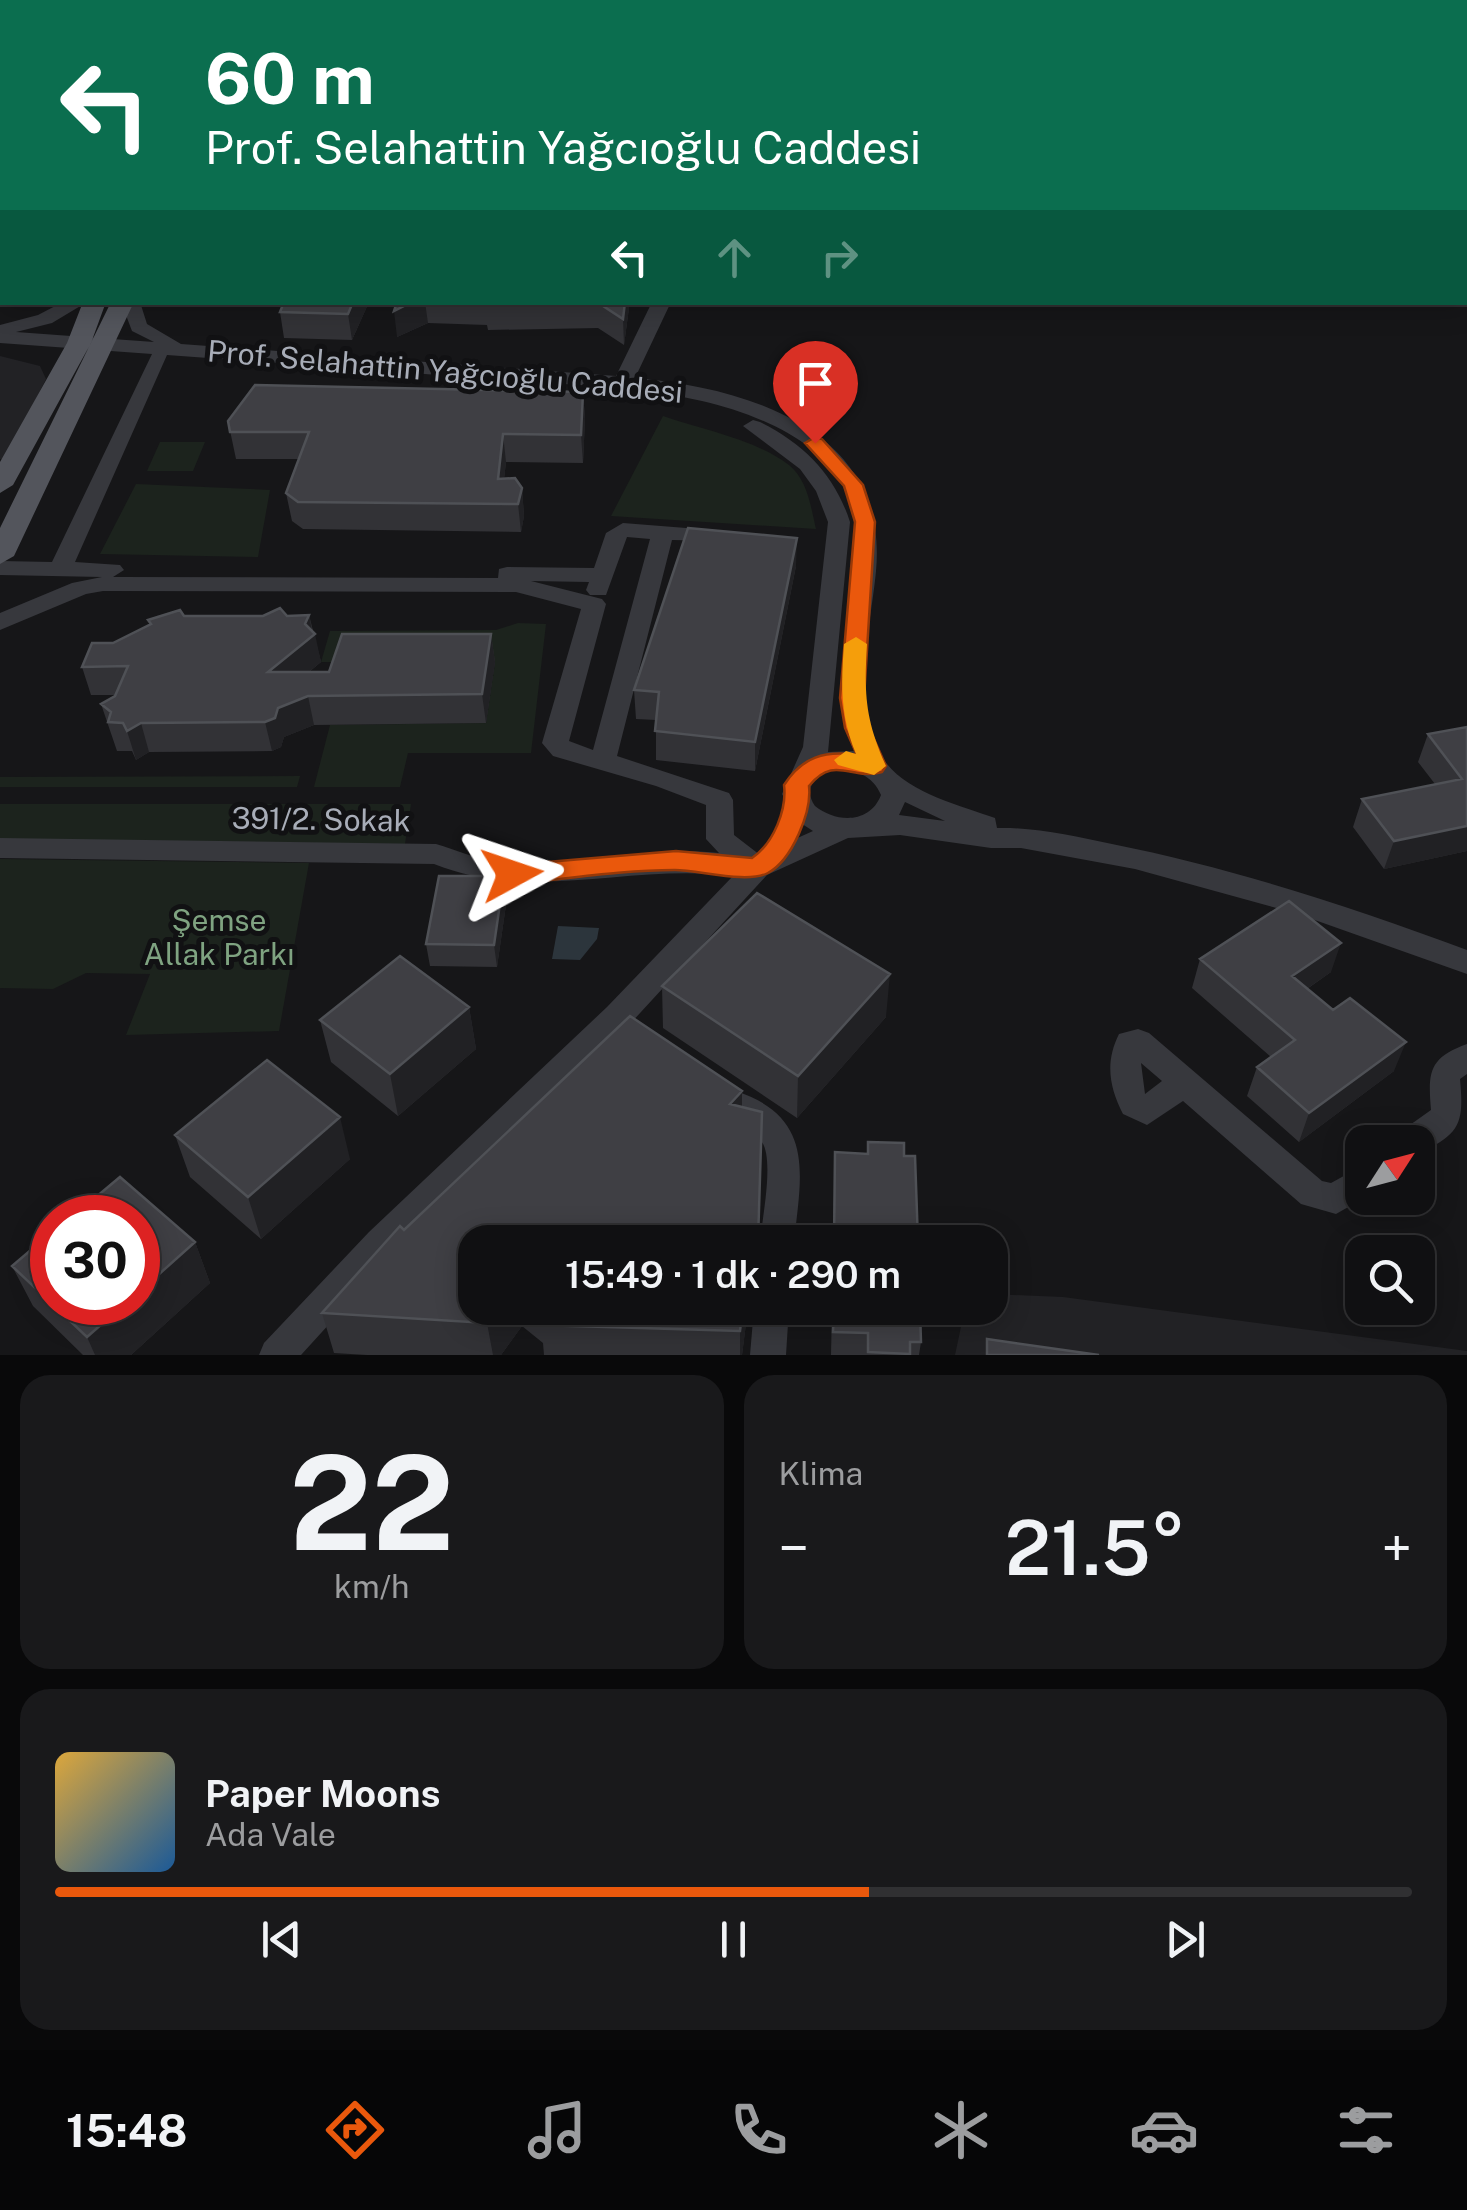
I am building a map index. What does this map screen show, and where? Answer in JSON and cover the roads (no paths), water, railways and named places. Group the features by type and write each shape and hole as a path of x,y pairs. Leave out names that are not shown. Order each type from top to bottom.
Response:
{"main road":[{"path":"0,556 89,348 95,305"},
{"path":"3,473 89,348 125,305"}],"street":[{"path":"0,333 45,319 72,305"},
{"path":"129,305 140,327 151,336 201,351"},
{"path":"623,382 661,305"},
{"path":"0,333 89,348"},
{"path":"0,346 89,348"},
{"name":"Prof. Selahattin Yağcıoğlu Caddesi","path":"89,348 201,351 623,382 688,391 777,420 815,443 853,485 861,502 866,538 852,698 857,728 882,774"},
{"name":"Prof. Selahattin Yağcıoğlu Caddesi","path":"89,348 159,358 656,397 722,412 778,439 819,476 839,522 820,710 810,768"},
{"path":"60,570 159,358"},
{"path":"732,537 623,530 617,533 554,735 562,750 720,800 720,839 763,864"},
{"path":"603,760 662,532"},
{"path":"0,568 602,575"},
{"path":"0,622 80,588 103,584 518,585 553,597 594,604"},
{"path":"278,1355 382,1244 618,1016 763,864 798,804 796,785 810,768 834,760 882,774 939,809 1018,838"},
{"path":"763,864 889,812 894,802 882,774"},
{"path":"798,804 815,821 1018,838 1256,888 1467,962"},
{"name":"391/2. Sokak","path":"0,848 436,854 463,868 512,874 676,860 763,864"},
{"path":"618,1016 648,1039"},
{"path":"1435,1125 1448,1116 1444,1074 1467,1056"},
{"path":"1184,1082 1313,1194 1336,1199 1345,1192"},
{"path":"710,1085 772,1131 784,1152 778,1225"},
{"path":"768,1355 771,1325"}],"park label":[{"name":"Şemse Allak Parkı","path":"219,938"}]}
